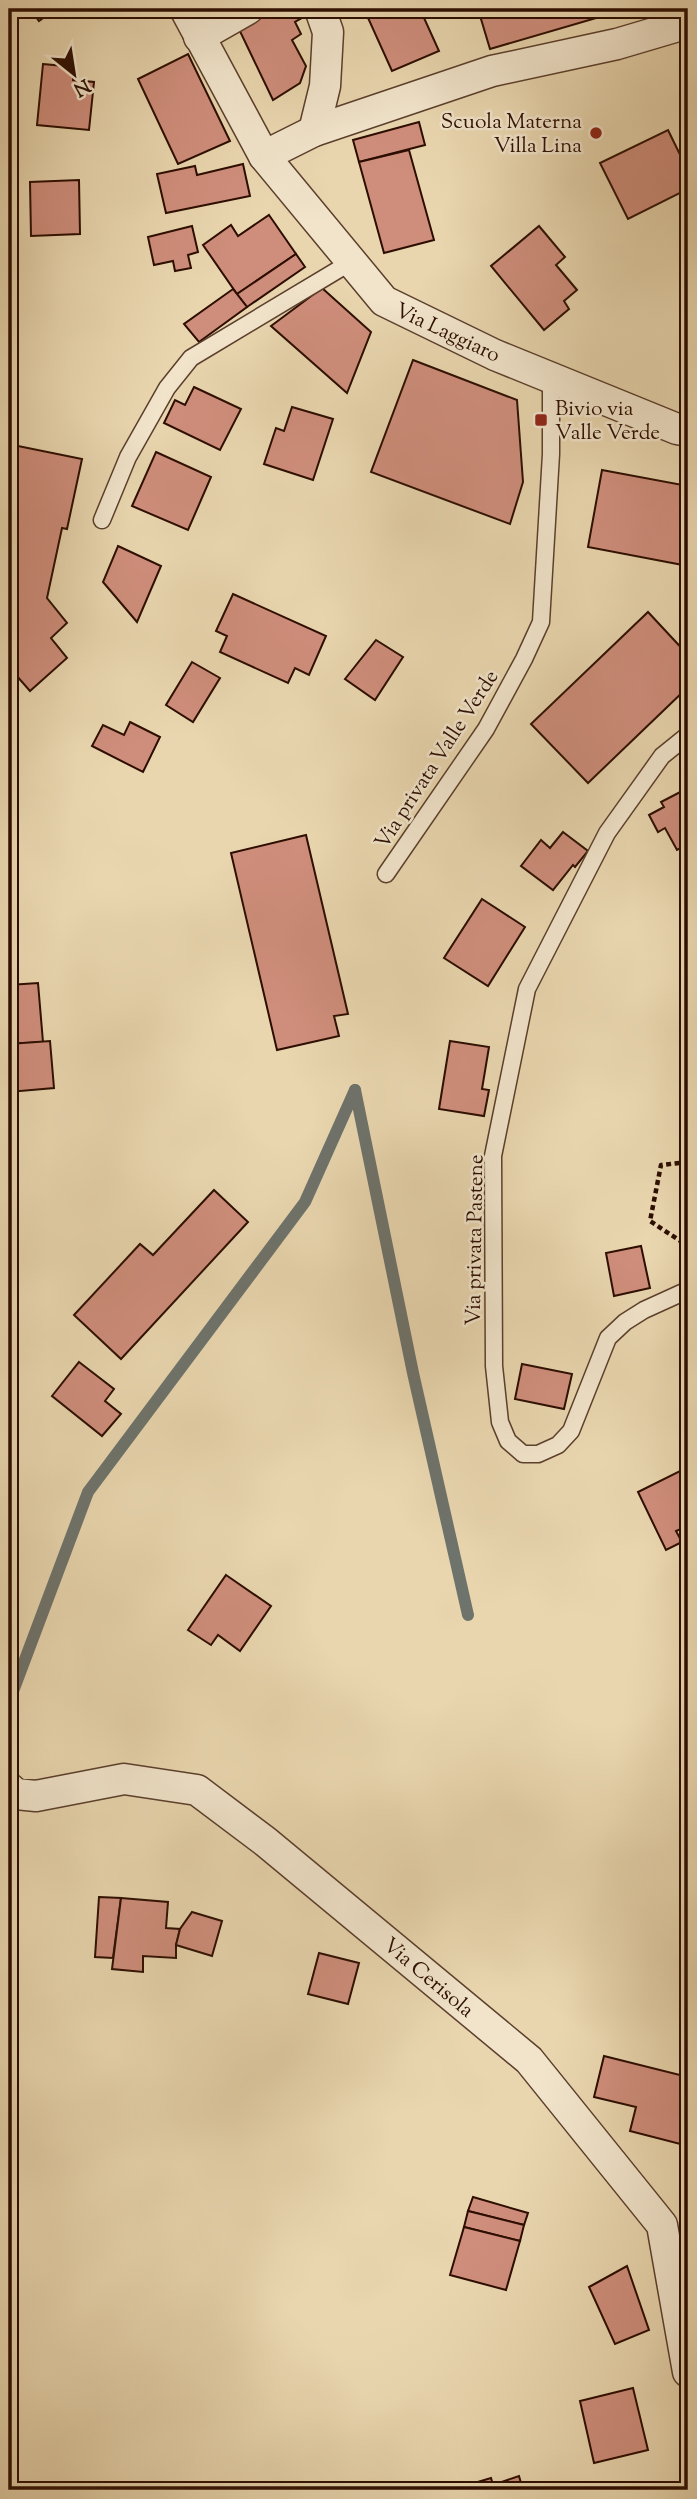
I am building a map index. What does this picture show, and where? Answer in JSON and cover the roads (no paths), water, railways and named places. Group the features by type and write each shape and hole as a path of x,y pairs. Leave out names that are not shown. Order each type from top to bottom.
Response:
{"street":[{"name":"Via Laggiaro","path":"185,9 264,156 384,301 495,355 677,429 688,431"},
{"path":"199,37 248,9"},
{"path":"314,131 325,86 328,32 320,9"},
{"path":"264,156 314,131 492,71 617,44 688,23"},
{"name":"Via Cerisola","path":"9,1788 16,1794 36,1796 124,1779 197,1790 266,1842 529,2060 662,2225 688,2372"}],"lane":[{"path":"102,520 128,457 167,388 191,358 351,262"},
{"name":"Via privata Valle Verde","path":"387,874 486,729 541,622 551,454 551,378"},
{"name":"Via privata Pastene","path":"688,736 662,757 607,833 527,989 493,1156 494,1366 500,1422 508,1441 523,1454 538,1454 558,1445 571,1431 608,1338 625,1322 644,1310 688,1290"}],"waterway":[{"path":"355,1090 413,1373 468,1615"},
{"path":"9,1702 88,1492 305,1202 355,1090"}],"place":[{"name":"Scuola Materna Villa Lina","path":"596,133"},
{"name":"Bivio via Valle Verde","path":"541,420"}]}
